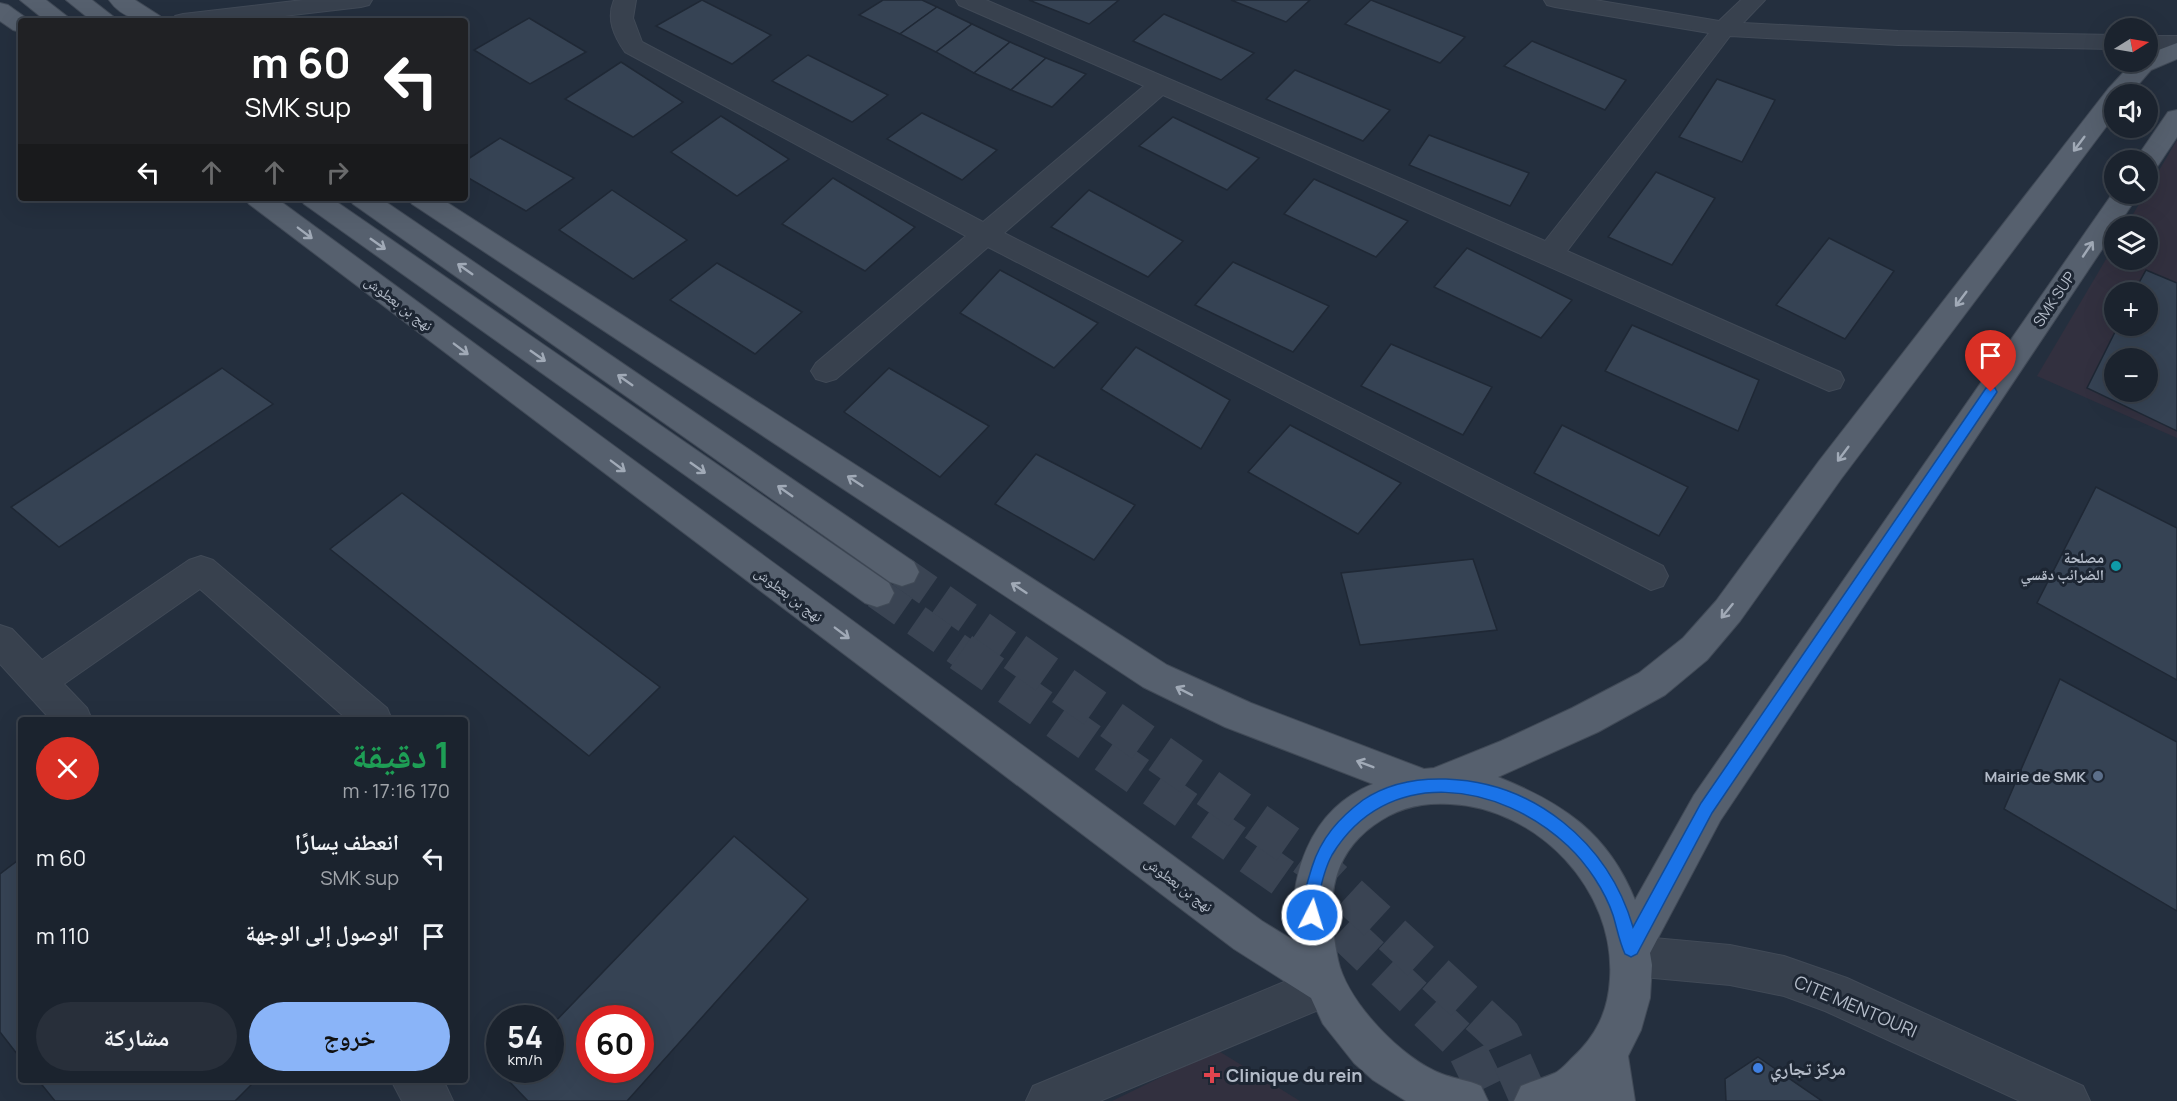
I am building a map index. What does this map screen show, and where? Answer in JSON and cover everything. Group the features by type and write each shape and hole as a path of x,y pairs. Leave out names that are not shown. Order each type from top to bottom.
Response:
{"main road":[{"path":"31,0 57,18"},
{"path":"77,0 103,18"},
{"path":"120,0 147,18"},
{"path":"0,10 18,23"},
{"path":"2126,84 2143,65 2177,50"},
{"path":"1467,1101 1399,1084 1341,1016 1324,985 1311,937 1312,892 1324,853 1348,820 1380,798 1428,785 1514,753 1585,720 1652,684 1695,649 1728,611 1830,470 2104,112"},
{"path":"2155,150 2177,118"},
{"name":"نهج بن بعطوش","path":"262,201 1248,935 1324,985"},
{"path":"317,201 878,593"},
{"path":"366,201 902,572"},
{"path":"426,201 1155,676 1238,715 1428,785 1473,787 1509,798 1544,816 1575,842 1601,874 1620,910 1631,952 1632,991 1624,1025 1607,1055 1574,1086 1536,1101"},
{"name":"SMK SUP","path":"1631,952 1707,808 2119,204"},
{"path":"1607,1055 1613,1101"}],"street":[{"path":"208,18 356,0"},
{"path":"625,0 621,7 620,18 624,33 633,47 986,235 1652,576"},
{"path":"967,0 1550,254 1829,380"},
{"path":"1555,0 1724,29 1898,38 2104,42"},
{"path":"1550,254 1724,29 1754,0"},
{"path":"2158,43 2177,43"},
{"path":"826,371 1161,84"},
{"path":"39,682 201,570 371,717"},
{"path":"0,640 71,717"},
{"name":"CITE MENTOURI","path":"1631,952 1730,965 1784,976 1832,993 2068,1101"},
{"path":"1048,1101 1324,985"},
{"path":"415,1083 431,1101"}],"shaded area":[{"path":"2177,140 2177,438 2037,376 2104,263 2104,270 2158,270 2158,216 2132,216 2139,204 2158,204 2158,172"},
{"name":"Clinique du rein","path":"1217,1050 1300,1101 1112,1101"}],"building":[{"path":"702,0 771,35 732,64 656,26"},
{"path":"883,0 922,0 937,7 900,34 859,15"},
{"path":"1029,0 1119,0 1089,24"},
{"path":"1231,0 1310,0 1286,22"},
{"path":"1371,0 1465,37 1440,63 1345,24"},
{"path":"937,7 972,24 936,52 900,34"},
{"path":"1164,14 1254,53 1221,80 1133,41"},
{"path":"529,18 586,52 530,84 474,50"},
{"path":"972,24 1010,42 974,73 936,52"},
{"path":"1532,41 1626,80 1605,110 1504,66"},
{"path":"1010,42 1046,58 1011,90 974,73"},
{"path":"808,55 888,95 852,122 772,81"},
{"path":"1046,58 1086,74 1052,107 1011,90"},
{"path":"621,62 683,102 633,137 565,99"},
{"path":"1295,70 1390,110 1363,141 1266,99"},
{"path":"1717,79 1775,100 1742,162 1679,137"},
{"path":"922,113 997,150 962,180 887,139"},
{"path":"721,116 789,159 737,196 671,152"},
{"path":"1173,117 1259,158 1227,190 1139,146"},
{"path":"1429,135 1529,173 1510,206 1409,165"},
{"path":"500,138 574,178 526,211 468,178 468,159"},
{"path":"1656,172 1715,198 1672,265 1608,237"},
{"path":"833,178 915,227 865,271 782,224"},
{"path":"1314,179 1408,221 1376,257 1284,214"},
{"path":"612,190 687,240 633,279 559,230"},
{"path":"1089,190 1183,241 1148,277 1051,227"},
{"path":"1829,238 1894,271 1845,339 1776,305"},
{"path":"1467,248 1572,300 1541,338 1434,287"},
{"path":"1233,262 1329,306 1293,352 1195,305"},
{"path":"717,263 802,312 755,354 670,300"},
{"path":"1000,270 1098,323 1054,368 960,313"},
{"path":"2146,270 2177,283 2177,431 2116,402 2158,402 2158,348 2107,348 2113,336 2158,336 2158,282 2139,282"},
{"path":"1632,325 1759,380 1738,431 1605,371"},
{"path":"1391,344 1492,387 1463,435 1361,386"},
{"path":"1136,347 1230,400 1201,449 1101,389"},
{"path":"2104,354 2104,396 2087,388"},
{"path":"222,368 273,404 59,547 11,507"},
{"path":"889,368 989,426 940,477 844,412"},
{"path":"1290,425 1401,483 1358,534 1248,472"},
{"path":"1562,425 1688,487 1659,536 1534,473"},
{"path":"1036,454 1135,505 1094,560 995,504"},
{"name":"مصلحة الضرائب دقسي","path":"2096,487 2177,528 2177,680 2037,603"},
{"path":"402,493 660,687 589,756 330,549"},
{"path":"1473,559 1497,630 1360,645 1341,573"},
{"name":"Mairie de SMK","path":"2060,679 2177,742 2177,911 2004,809"},
{"path":"734,836 808,899 654,1071 654,1005 576,1005 576,1083 643,1083 627,1101 528,1101 511,1083 564,1083 564,1012"},
{"path":"18,860 18,1055 0,1032 0,874"},
{"name":"مركز تجاري","path":"1758,1057 1822,1101 1726,1101 1725,1079"},
{"path":"40,1083 253,1083 235,1101 55,1101"}],"tunnel":[{"path":"902,572 1018,653"},
{"path":"877,593 963,653"},
{"path":"961,652 1299,889 1465,1046 1492,1101"},
{"path":"1015,652 1313,862 1501,1035 1530,1101"}],"place":[{"name":"مصلحة الضرائب دقسي","path":"2116,566"},
{"name":"Mairie de SMK","path":"2098,776"},
{"name":"مركز تجاري","path":"1758,1068"},
{"name":"Clinique du rein","path":"1212,1075"}],"route":[{"path":"1312,915 1312,892 1324,853 1348,820 1380,798 1419,785 1473,787 1509,798 1544,816 1575,842 1601,874 1620,910 1631,948 1707,808 1991,392"}]}
